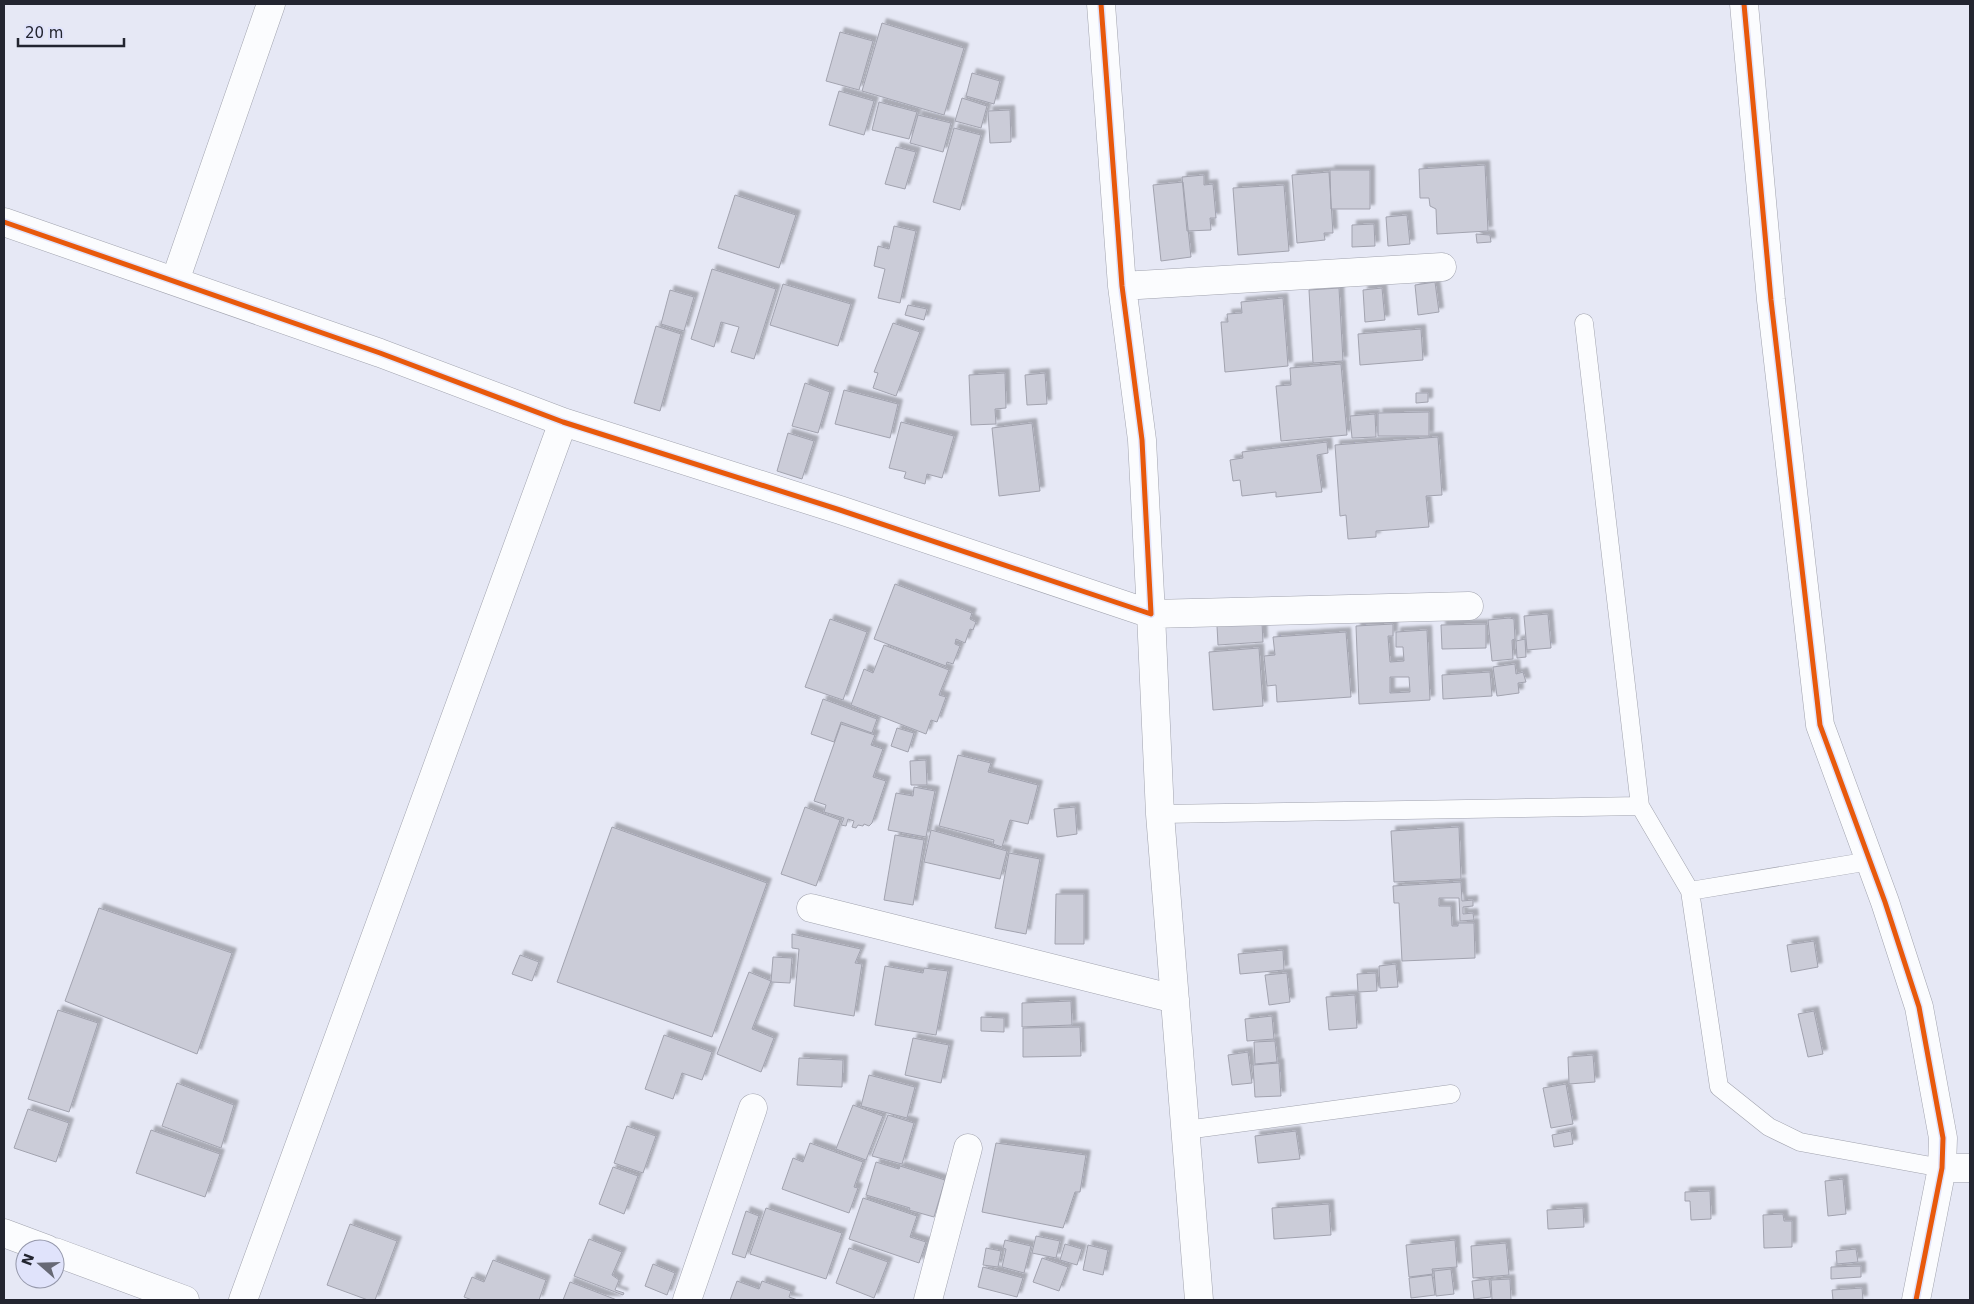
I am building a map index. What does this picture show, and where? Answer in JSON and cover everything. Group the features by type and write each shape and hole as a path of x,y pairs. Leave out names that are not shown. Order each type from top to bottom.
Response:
{"street":[{"path":"175,281 270,4"},
{"path":"1101,4 1122,286 1142,440 1160,814 1199,1300"},
{"path":"1744,4 1771,300 1820,725 1870,861 1919,1007 1943,1138 1942,1168 1916,1300"},
{"path":"4,222 380,353 563,422 840,510 1151,614 1469,606"},
{"path":"1122,286 1442,267"},
{"path":"243,1300 563,422"},
{"path":"811,908 1175,999"},
{"path":"687,1300 753,1108"},
{"path":"928,1300 968,1148"},
{"path":"1942,1168 1970,1168"},
{"path":"4,1233 20,1239"},
{"path":"65,1256 184,1300"}],"lane":[{"path":"1584,323 1640,806 1690,891 1719,1087 1769,1127 1800,1142 1942,1168"},
{"path":"1160,814 1640,806"},
{"path":"1690,891 1870,861"},
{"path":"1186,1130 1451,1094"}],"building":[{"path":"882,23 964,48 944,115 862,91"},
{"path":"840,32 873,41 859,90 826,81"},
{"path":"972,73 1000,81 994,104 966,96"},
{"path":"839,91 874,101 864,135 829,125"},
{"path":"962,98 987,106 981,128 955,121"},
{"path":"879,102 917,112 909,139 872,130"},
{"path":"1010,110 1011,142 990,143 988,111"},
{"path":"918,115 951,123 943,152 910,143"},
{"path":"954,128 981,135 960,210 933,202"},
{"path":"896,147 916,152 905,189 885,184"},
{"path":"1485,165 1488,231 1437,234 1436,209 1430,206 1429,198 1420,198 1419,169"},
{"path":"1330,170 1370,170 1370,209 1331,209"},
{"path":"1329,172 1333,233 1324,233 1325,240 1297,243 1292,175"},
{"path":"1204,175 1204,185 1213,184 1216,218 1210,218 1211,230 1187,231 1182,177"},
{"path":"1183,182 1191,257 1161,261 1153,185"},
{"path":"1284,185 1289,251 1238,255 1233,188"},
{"path":"735,195 796,215 779,268 718,248"},
{"path":"1407,215 1410,244 1388,246 1386,217"},
{"path":"1374,224 1375,246 1352,247 1352,225"},
{"path":"894,226 916,231 900,303 878,298 885,269 874,266 878,246 889,249"},
{"path":"1476,234 1490,235 1491,242 1477,243"},
{"path":"712,269 776,289 754,359 731,352 739,327 721,322 714,347 691,339"},
{"path":"1435,282 1439,312 1418,315 1415,285"},
{"path":"783,284 851,304 838,346 770,325"},
{"path":"1339,288 1343,361 1313,363 1309,290"},
{"path":"1382,288 1385,320 1365,322 1363,290"},
{"path":"670,290 694,297 684,331 661,324"},
{"path":"1283,298 1288,366 1225,372 1221,322 1228,322 1227,314 1242,313 1241,302"},
{"path":"908,305 927,309 924,320 905,315"},
{"path":"893,323 920,332 896,396 873,388 878,373 874,372"},
{"path":"656,326 681,334 660,411 634,403"},
{"path":"1421,329 1423,360 1360,365 1358,334"},
{"path":"1341,364 1347,435 1281,441 1276,386 1291,385 1290,368"},
{"path":"1005,373 1006,408 995,409 996,424 971,425 969,375"},
{"path":"1045,373 1047,404 1027,405 1025,375"},
{"path":"805,383 830,392 818,433 792,426"},
{"path":"844,390 898,404 890,438 835,424"},
{"path":"1416,393 1428,393 1428,402 1416,403"},
{"path":"1429,412 1429,436 1378,436 1378,413"},
{"path":"1375,414 1376,437 1352,438 1350,416"},
{"path":"901,422 954,436 942,478 927,474 925,484 904,478 906,472 889,468"},
{"path":"1032,423 1040,491 999,496 992,428"},
{"path":"788,433 814,441 802,479 777,471"},
{"path":"1438,437 1442,495 1426,496 1429,527 1376,531 1376,537 1348,539 1346,515 1340,516 1335,445"},
{"path":"1327,442 1328,453 1317,455 1322,492 1276,497 1276,492 1242,496 1240,480 1233,481 1230,460 1243,458 1242,452"},
{"path":"895,584 972,613 970,619 976,622 973,630 970,629 965,643 956,639 955,644 960,646 953,664 947,662 946,666 874,639"},
{"path":"1548,614 1551,648 1527,650 1524,616"},
{"path":"830,619 867,632 843,700 805,687"},
{"path":"1514,619 1513,659 1492,661 1488,620"},
{"path":"1262,623 1263,642 1218,645 1217,626"},
{"path":"1393,624 1393,636 1388,636 1390,662 1404,661 1403,647 1396,647 1396,632 1427,630 1430,700 1359,704 1356,626","holes":["1390,677 1409,677 1410,692 1390,693"]},
{"path":"1486,624 1486,648 1442,649 1441,625"},
{"path":"1346,632 1351,697 1277,702 1276,685 1267,686 1264,656 1275,655 1273,637"},
{"path":"1525,639 1526,657 1517,658 1516,641"},
{"path":"884,645 949,670 939,695 946,697 937,722 931,720 926,734 851,705 864,669 873,673"},
{"path":"1259,648 1263,706 1213,710 1209,652"},
{"path":"1515,664 1516,674 1523,672 1526,682 1518,683 1519,693 1497,696 1493,667"},
{"path":"1490,672 1492,696 1443,699 1442,675"},
{"path":"823,699 877,719 872,733 841,722 834,742 811,734"},
{"path":"841,724 875,735 871,745 883,749 873,777 886,781 872,823 869,826 864,824 863,826 858,825 856,828 852,827 854,821 848,819 846,826 841,825 844,818 824,812 826,805 814,801"},
{"path":"897,728 914,733 908,752 891,746"},
{"path":"958,755 991,763 988,772 1038,785 1028,824 1010,820 1002,847 993,844 994,840 939,826"},
{"path":"926,760 927,785 911,785 910,761"},
{"path":"914,787 935,791 926,837 888,830 896,793 913,796"},
{"path":"805,807 840,820 816,886 781,874"},
{"path":"1075,807 1077,834 1057,837 1054,809"},
{"path":"612,827 767,883 712,1037 557,982"},
{"path":"1459,827 1461,879 1394,882 1391,831"},
{"path":"931,830 1007,851 1000,879 924,862"},
{"path":"895,835 924,840 913,905 884,900"},
{"path":"1009,853 1040,859 1026,934 995,928"},
{"path":"1461,882 1462,901 1473,900 1473,906 1463,907 1463,914 1473,913 1474,920 1460,921 1459,898 1439,898 1439,906 1451,906 1452,926 1458,926 1458,923 1474,923 1475,958 1402,961 1399,903 1394,903 1393,886"},
{"path":"1056,894 1084,894 1084,944 1055,944"},
{"path":"99,908 232,953 197,1054 65,1001"},
{"path":"792,934 861,949 855,963 862,964 854,1016 794,1006 799,949 792,948"},
{"path":"1814,941 1818,967 1791,972 1787,945"},
{"path":"1283,950 1284,970 1240,974 1238,954"},
{"path":"520,955 539,962 532,981 512,974"},
{"path":"773,957 792,958 790,983 771,982"},
{"path":"1396,964 1398,987 1380,988 1379,966"},
{"path":"885,966 923,973 924,968 948,971 936,1035 875,1025"},
{"path":"749,972 771,981 752,1029 774,1038 761,1072 717,1054"},
{"path":"1287,973 1290,1002 1269,1005 1265,975"},
{"path":"1376,973 1377,991 1358,992 1357,974"},
{"path":"1355,995 1357,1028 1329,1030 1326,997"},
{"path":"1071,1001 1072,1025 1022,1027 1022,1003"},
{"path":"58,1010 98,1023 69,1112 28,1099"},
{"path":"1814,1011 1823,1054 1808,1057 1798,1014"},
{"path":"1272,1016 1274,1039 1247,1041 1245,1019"},
{"path":"981,1017 1004,1018 1004,1032 981,1031"},
{"path":"1080,1027 1081,1056 1023,1057 1023,1028"},
{"path":"664,1035 712,1052 702,1080 682,1073 673,1099 645,1089"},
{"path":"913,1038 949,1045 941,1083 905,1075"},
{"path":"1275,1041 1277,1062 1255,1064 1254,1042"},
{"path":"1248,1052 1252,1083 1232,1085 1228,1055"},
{"path":"1593,1055 1595,1082 1569,1084 1568,1057"},
{"path":"799,1058 843,1060 842,1087 797,1085"},
{"path":"1279,1063 1281,1096 1255,1097 1253,1065"},
{"path":"869,1075 915,1087 907,1118 861,1106"},
{"path":"177,1083 234,1105 221,1148 162,1126"},
{"path":"1566,1084 1573,1124 1551,1128 1543,1088"},
{"path":"853,1105 883,1116 866,1160 836,1149"},
{"path":"28,1109 69,1123 56,1162 14,1148"},
{"path":"888,1115 914,1123 902,1164 872,1156"},
{"path":"627,1126 656,1136 643,1173 614,1163"},
{"path":"151,1130 220,1154 205,1197 136,1173"},
{"path":"1296,1131 1300,1159 1258,1163 1255,1136"},
{"path":"1571,1131 1573,1144 1554,1147 1552,1135"},
{"path":"810,1143 863,1162 854,1187 858,1188 849,1213 782,1189 793,1158 803,1162"},
{"path":"996,1143 1086,1155 1080,1192 1075,1192 1063,1228 982,1212"},
{"path":"876,1162 899,1169 900,1166 945,1180 934,1217 866,1195"},
{"path":"613,1167 638,1176 624,1214 599,1204"},
{"path":"1843,1179 1846,1214 1828,1216 1825,1181"},
{"path":"1710,1191 1711,1219 1691,1220 1690,1201 1685,1201 1685,1192"},
{"path":"863,1198 917,1216 910,1237 926,1242 919,1263 849,1239"},
{"path":"1329,1204 1331,1235 1274,1239 1272,1208"},
{"path":"766,1208 842,1233 826,1279 750,1254"},
{"path":"1583,1208 1584,1227 1548,1229 1547,1210"},
{"path":"746,1211 759,1216 745,1258 732,1254"},
{"path":"1783,1214 1784,1221 1792,1221 1792,1247 1764,1248 1763,1215"},
{"path":"350,1224 397,1241 375,1300 368,1300 327,1285"},
{"path":"1036,1236 1060,1241 1056,1258 1032,1253"},
{"path":"589,1239 622,1252 612,1275 619,1280 615,1290 624,1293 623,1295 574,1276"},
{"path":"1005,1240 1031,1246 1024,1273 1002,1267 1006,1249 1003,1248"},
{"path":"1455,1240 1457,1267 1432,1269 1433,1274 1409,1277 1406,1245"},
{"path":"1506,1243 1509,1275 1473,1278 1471,1246"},
{"path":"1065,1244 1082,1249 1077,1265 1060,1260"},
{"path":"1088,1245 1108,1250 1103,1275 1083,1270"},
{"path":"849,1248 888,1262 874,1298 836,1283"},
{"path":"986,1248 1001,1251 998,1267 983,1265"},
{"path":"1856,1249 1858,1262 1837,1264 1836,1251"},
{"path":"1042,1258 1068,1267 1059,1291 1033,1282"},
{"path":"493,1260 546,1280 539,1300 472,1300 464,1297 472,1277 484,1282"},
{"path":"653,1264 675,1273 667,1295 645,1286"},
{"path":"1861,1266 1861,1277 1831,1279 1831,1267"},
{"path":"983,1267 1023,1278 1017,1297 978,1287"},
{"path":"1451,1269 1454,1294 1436,1296 1434,1271"},
{"path":"1432,1275 1435,1295 1411,1298 1409,1278"},
{"path":"1489,1279 1491,1297 1474,1299 1472,1281"},
{"path":"1510,1279 1511,1300 1492,1300 1491,1280"},
{"path":"737,1281 759,1289 762,1281 791,1291 789,1297 798,1300 730,1300"},
{"path":"570,1282 617,1300 563,1300"},
{"path":"1862,1288 1863,1300 1833,1300 1832,1290"}],"cycle path":[{"path":"4,222 380,353 563,422 840,510 1151,614 1142,440 1122,286 1101,4"},
{"path":"1744,4 1771,300 1820,725 1885,902 1919,1007 1943,1138 1942,1168 1916,1300"}]}
